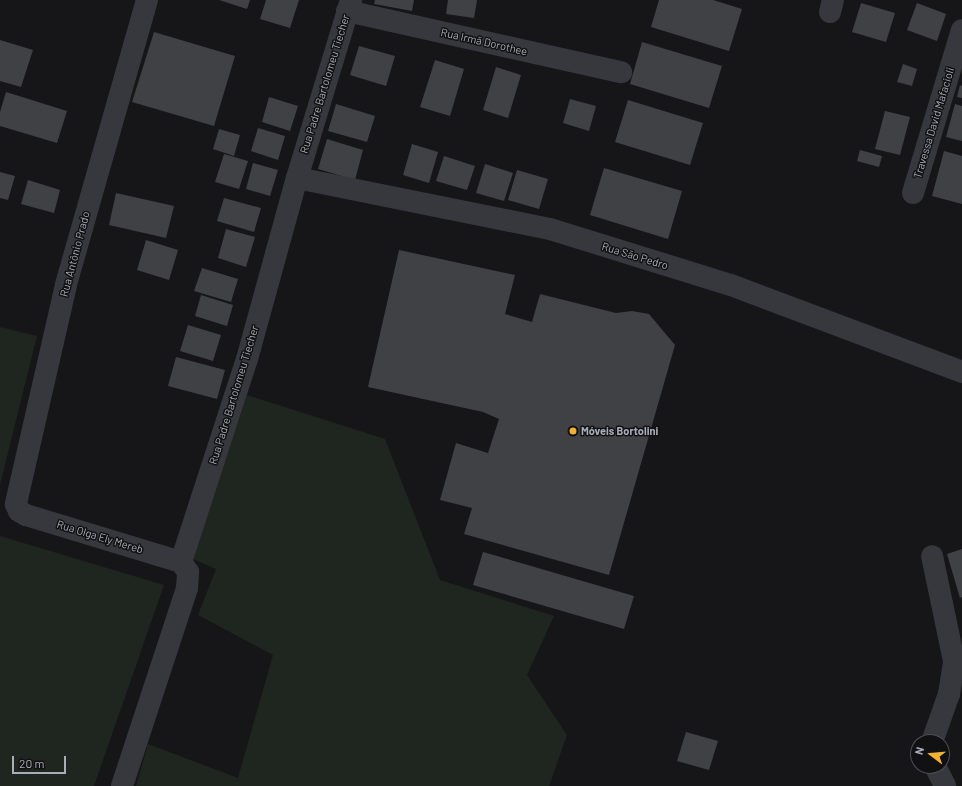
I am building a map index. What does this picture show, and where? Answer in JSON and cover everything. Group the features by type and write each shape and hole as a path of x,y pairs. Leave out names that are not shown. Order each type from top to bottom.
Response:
{"street":[{"name":"Rua Antônio Prado","path":"19,511 16,504 18,493 66,285 146,0"},
{"name":"Rua Irmã Dorothee","path":"349,5 621,72"},
{"name":"Rua Padre Bartolomeu Tiecher","path":"181,562 247,359 297,178 349,5"},
{"name":"Travessa David Mafacioli","path":"913,193 962,30"},
{"name":"Rua São Pedro","path":"297,178 550,229 732,285 962,372"},
{"name":"Rua Olga Ely Mereb","path":"19,511 181,562"},
{"path":"932,556 954,661 949,694 935,734"},
{"path":"122,786 187,588 188,572 181,562"},
{"path":"939,774 945,786"}],"shaded area":[{"path":"0,327 37,336 0,485"},
{"path":"247,395 385,439 440,580 554,616 527,675 567,735 549,786 136,786 148,744 238,778 273,655 198,615 216,569 193,559"},
{"path":"0,536 164,585 94,786 0,786"}],"building":[{"path":"219,0 250,0 247,9"},
{"path":"266,0 299,0 290,28 260,19"},
{"path":"375,0 414,0 412,11 374,4"},
{"path":"448,0 477,0 474,18 446,14"},
{"path":"659,0 713,0 742,9 729,51 651,27"},
{"path":"861,3 895,13 886,42 852,32"},
{"path":"917,3 946,14 937,41 907,30"},
{"path":"154,32 235,56 214,126 132,102"},
{"path":"0,40 33,50 21,87 0,81"},
{"path":"642,42 722,66 709,108 630,84"},
{"path":"359,46 395,56 386,86 350,75"},
{"path":"435,60 464,69 450,116 420,107"},
{"path":"903,64 917,69 912,86 897,82"},
{"path":"496,67 521,75 508,118 483,110"},
{"path":"960,85 962,86 962,98 957,97"},
{"path":"6,92 67,111 57,143 0,126 0,112"},
{"path":"269,97 298,106 290,131 262,122"},
{"path":"570,99 596,106 589,131 563,123"},
{"path":"628,100 703,123 690,165 615,142"},
{"path":"336,104 375,116 367,142 328,131"},
{"path":"955,104 962,106 962,141 946,137"},
{"path":"885,111 910,117 900,155 875,149"},
{"path":"258,128 285,136 278,160 251,151"},
{"path":"219,129 240,135 234,156 213,149"},
{"path":"327,139 363,150 355,180 318,169"},
{"path":"412,144 438,152 429,183 403,175"},
{"path":"860,150 882,156 879,167 857,161"},
{"path":"944,151 962,156 962,204 932,196"},
{"path":"224,154 248,161 239,189 215,182"},
{"path":"444,156 475,166 467,190 436,181"},
{"path":"253,163 278,170 270,196 246,189"},
{"path":"485,164 513,173 504,201 476,193"},
{"path":"604,168 682,191 668,239 590,215"},
{"path":"517,170 548,179 539,209 508,200"},
{"path":"0,172 15,176 8,200 0,198"},
{"path":"28,180 60,190 54,213 21,204"},
{"path":"116,193 174,206 166,238 109,225"},
{"path":"224,198 261,208 254,232 217,221"},
{"path":"226,229 255,237 246,267 218,258"},
{"path":"146,240 178,250 169,280 137,270"},
{"name":"Móveis Bortolini","path":"399,250 515,275 505,314 532,322 540,294 616,313 632,311 649,314 675,345 609,575 464,534 472,508 440,500 456,443 488,453 499,419 483,412 368,387"},
{"path":"202,268 238,279 231,302 194,291"},
{"path":"201,295 233,305 227,326 195,316"},
{"path":"188,325 221,335 213,361 180,351"},
{"path":"176,357 225,370 217,399 168,386"},
{"path":"962,549 962,597 960,598 947,554"},
{"path":"483,552 634,596 624,629 473,585"},
{"path":"686,732 718,741 709,770 677,761"}],"place":[{"name":"Móveis Bortolini","path":"573,431"}]}
